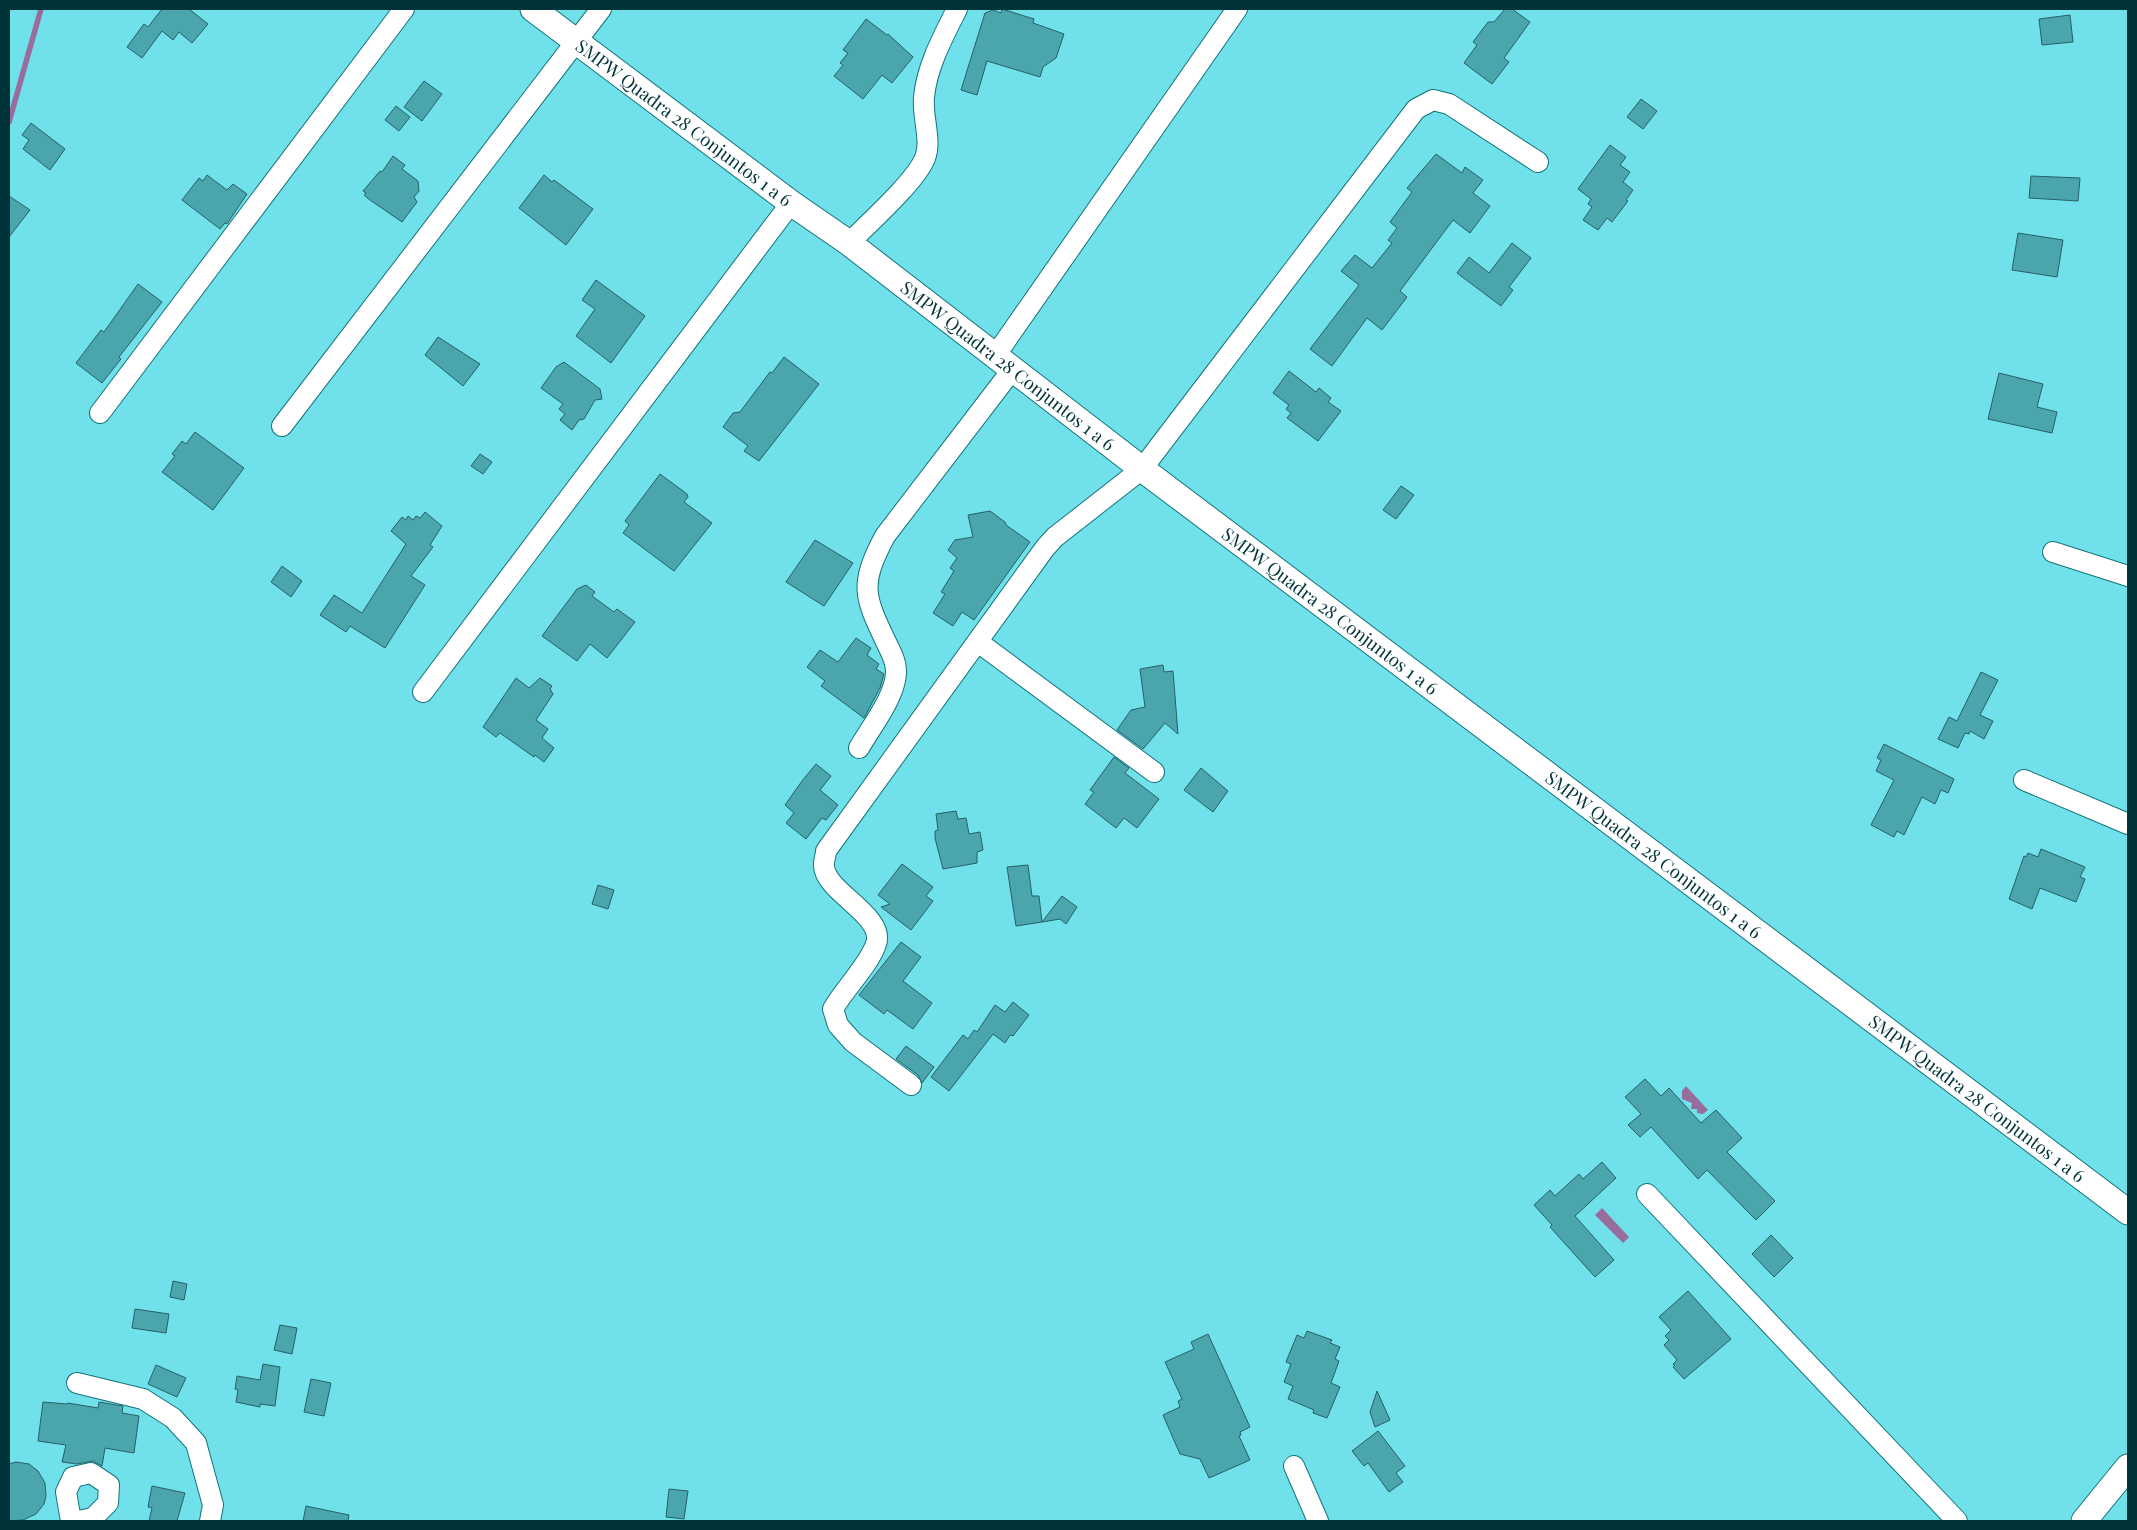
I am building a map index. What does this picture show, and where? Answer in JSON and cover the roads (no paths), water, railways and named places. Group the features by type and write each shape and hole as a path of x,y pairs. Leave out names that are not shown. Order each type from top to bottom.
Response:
{"street":[{"path":"100,413 404,9"},
{"name":"SMPW Quadra 28 Conjuntos 1 a 6","path":"533,9 791,203 849,243 1142,469 2128,1212"},
{"path":"282,426 601,9"},
{"path":"849,243 915,175 926,156 928,136 923,112 926,83 943,36 958,9"},
{"path":"859,748 894,687 897,671 892,655 872,614 867,593 868,572 872,560 885,536 1004,363 1237,9"},
{"path":"911,1085 853,1042 838,1025 834,1009 842,993 872,951 877,937 875,929 863,913 831,881 823,867 826,851 1055,537 1142,469 1416,109 1433,100 1449,104 1538,162"},
{"path":"423,692 791,203"},
{"path":"2053,552 2128,576"},
{"path":"978,642 1154,772"},
{"path":"2024,780 2128,824"},
{"path":"1647,1194 1957,1521"},
{"path":"77,1383 143,1400 173,1418 196,1442 213,1505 210,1521"},
{"path":"1294,1466 1318,1521"},
{"path":"2084,1521 2128,1467"},
{"path":"71,1521 66,1492 73,1477 91,1473 109,1486 108,1503 93,1518 78,1521"}],"waterway":[{"path":"9,122 41,9"}]}
